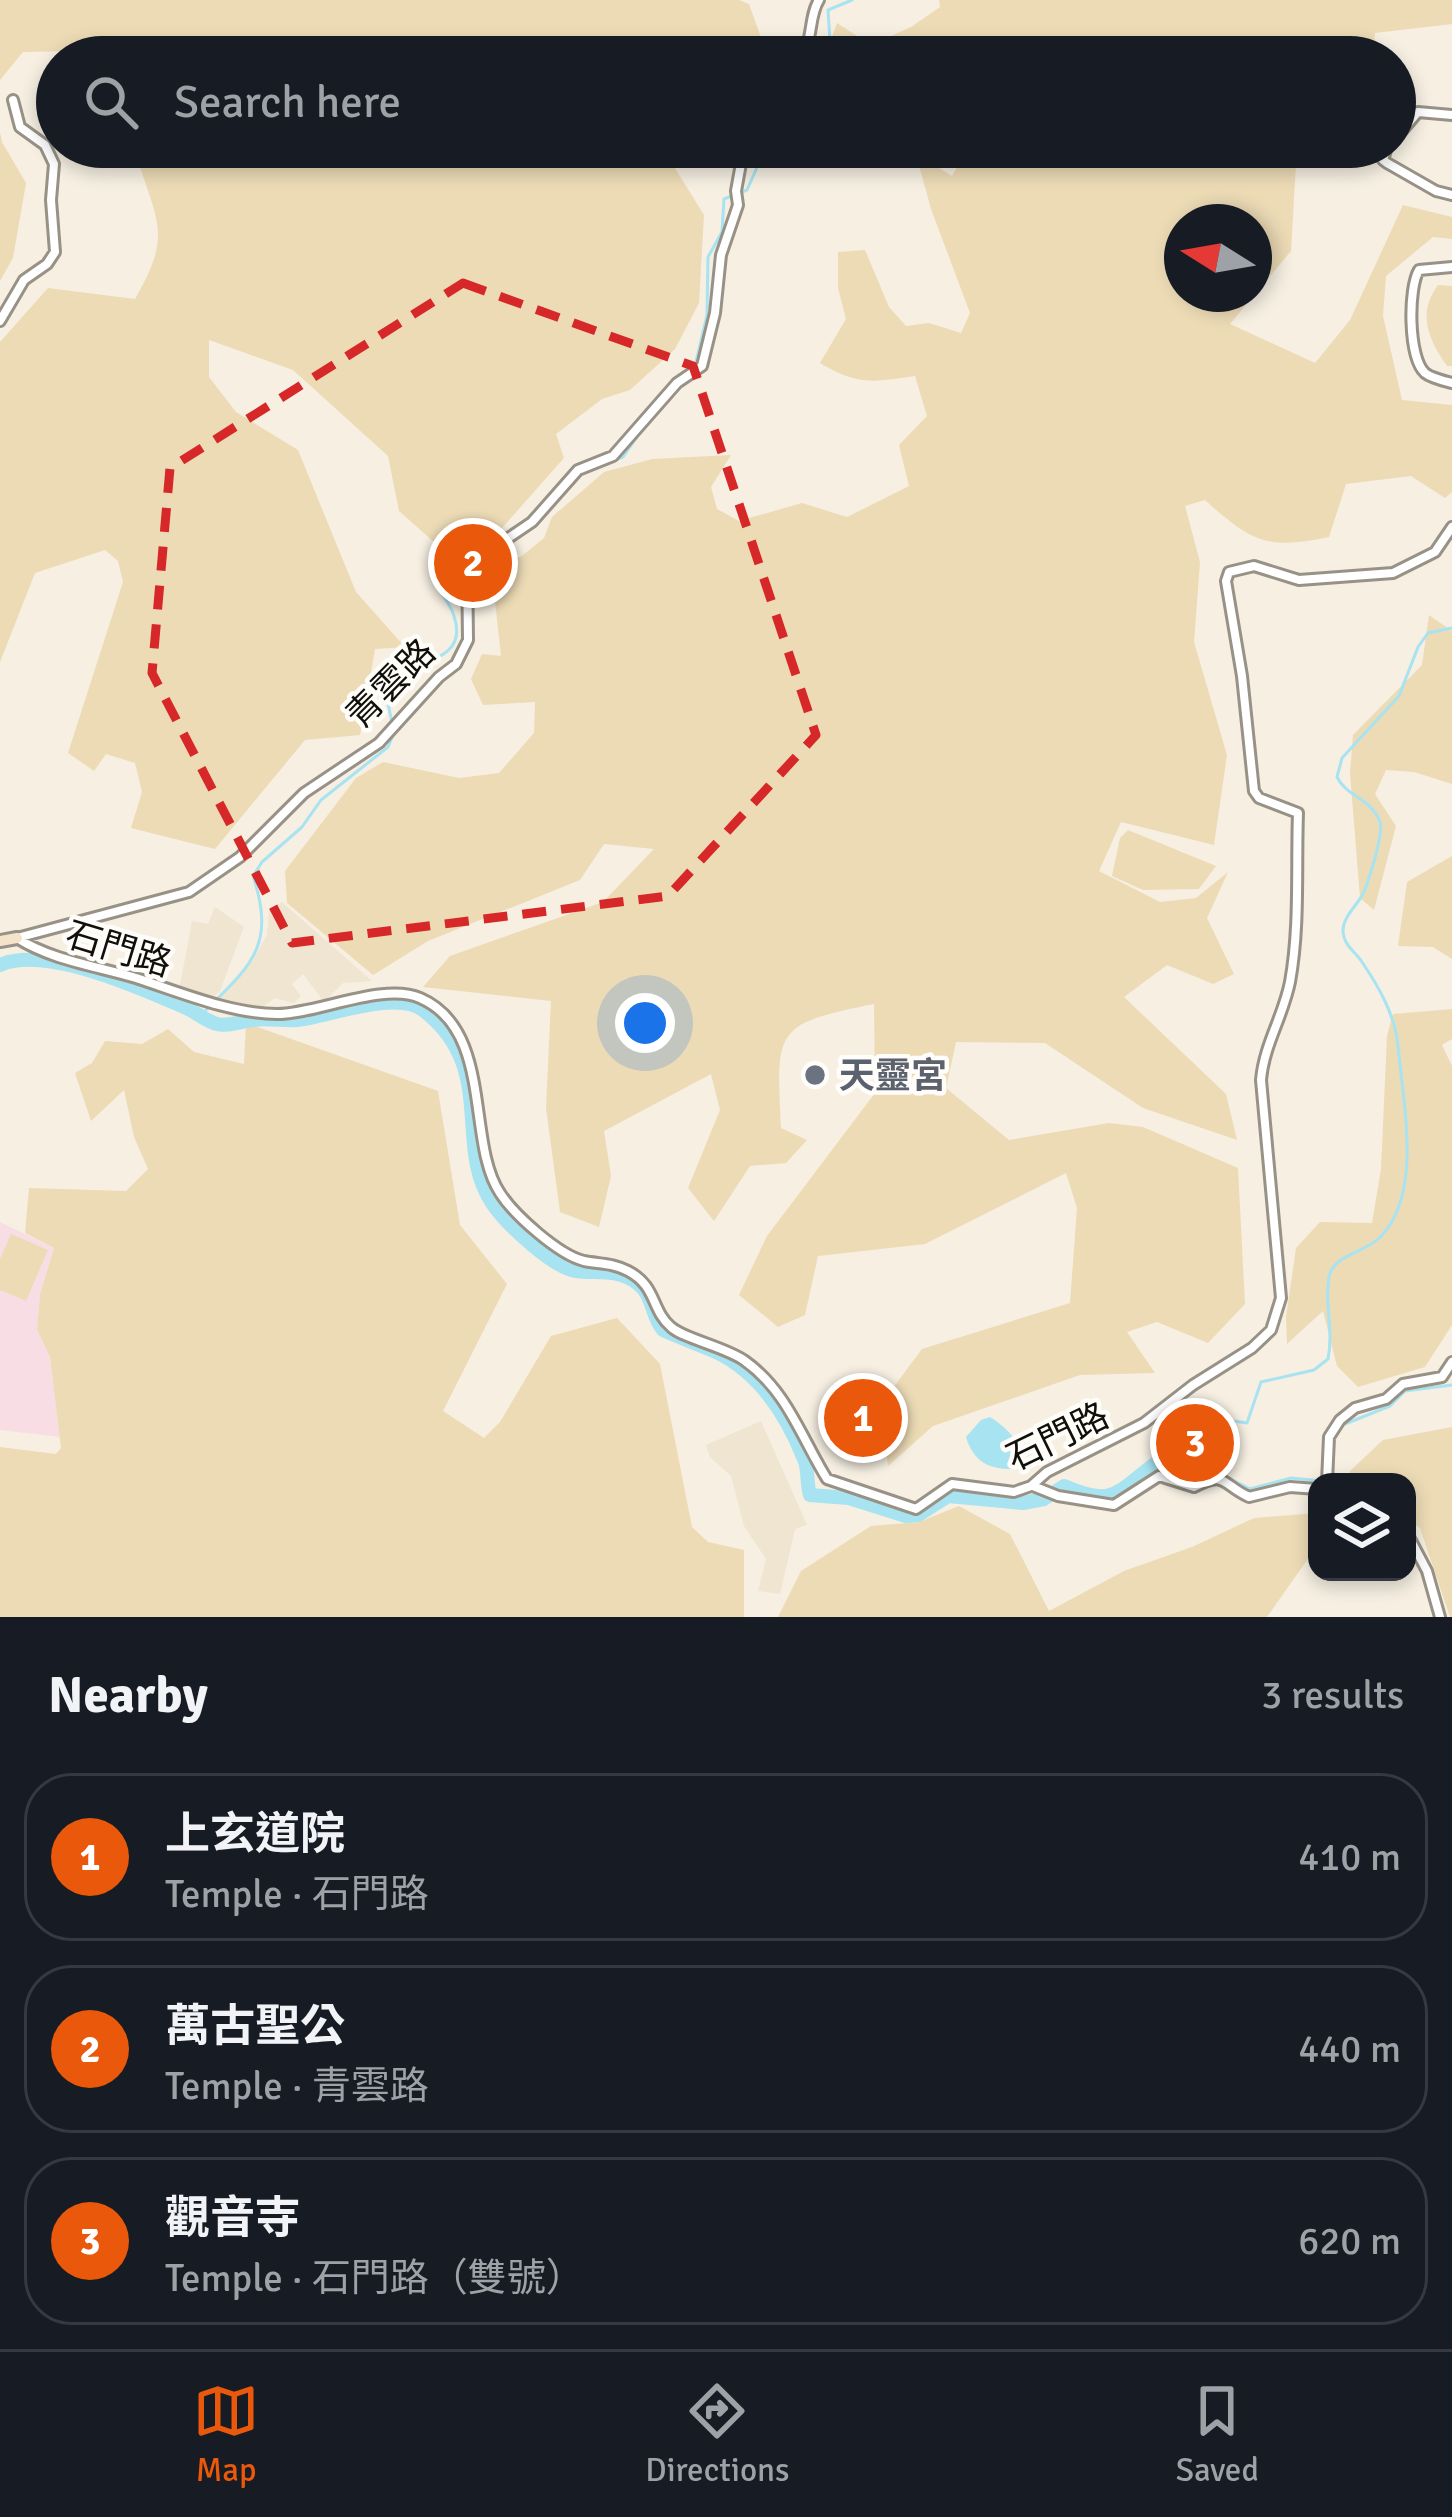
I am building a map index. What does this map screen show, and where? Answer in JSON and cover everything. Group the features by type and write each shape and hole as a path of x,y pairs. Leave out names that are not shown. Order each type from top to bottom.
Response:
{"street":[{"path":"809,36 819,0"},
{"path":"13,100 20,127 36,139"},
{"path":"1416,114 1452,115"},
{"path":"0,321 24,280 55,252 50,200 54,168"},
{"name":"青雲路","path":"0,941 189,892 240,856 304,793 379,742 456,664 469,640 467,558 475,550 504,542 532,521 578,470 613,456 677,383 702,366 742,168"},
{"path":"1396,168 1452,195"},
{"path":"1452,267 1419,270 1412,300 1418,361 1426,374 1452,383"},
{"name":"石門路","path":"16,938 38,952 123,974 176,994 275,1014 400,994 420,998 446,1017 470,1060 491,1172 502,1196 536,1231 572,1256 612,1264 646,1282 671,1328 720,1347 758,1372 790,1408 827,1479 916,1509 952,1484 1014,1492 1144,1423 1252,1348 1271,1330 1281,1298 1261,1080 1264,1052 1285,1004 1291,975 1298,812 1259,798 1254,790 1226,580 1229,572 1254,566 1300,580 1393,573 1435,552 1452,526"},
{"path":"1329,1473 1329,1437 1340,1420 1355,1408 1386,1399 1403,1384 1442,1377 1452,1362"},
{"path":"1031,1486 1058,1496 1114,1505 1159,1476 1194,1487 1221,1477 1249,1497 1290,1487 1308,1488"},
{"path":"1416,1550 1440,1617"}],"highlighted area":[{"path":"463,283 693,366 816,735 668,896 292,943 152,673 170,468"}],"shaded area":[{"path":"0,0 739,0 749,4 760,36 36,36 36,52 23,52 0,80"},
{"path":"939,0 1452,0 1452,24 1375,36 891,36 940,7"},
{"path":"837,23 857,36 832,36"},
{"path":"0,132 26,183 13,258 0,281"},
{"path":"141,168 675,168 704,215 699,303 675,349 630,390 602,399 556,434 564,458 502,528 435,543 399,511 388,456 293,370 209,340 209,377 236,412 298,450 356,592 405,647 375,649 360,735 305,740 215,849 131,828 142,792 135,763 106,754 94,771 68,753 123,582 118,561 105,550 35,573 0,662 0,342 48,288 135,299 158,242 155,213"},
{"path":"920,168 939,168 952,176 956,168 1296,168 1291,251 1272,274 1272,204 1164,204 1164,312 1240,312 1230,324 1315,363 1350,320 1403,205 1452,217 1452,239 1433,237 1386,276 1383,316 1402,400 1452,405 1452,492 1445,498 1411,476 1346,484 1329,537 1290,543 1248,534 1205,500 1185,506 1200,562 1194,642 1227,755 1214,845 1121,822 1099,871 1160,902 1196,898 1228,872 1207,918 1234,974 1213,984 1167,965 1124,997 1226,1094 1237,1140 1143,1108 1045,1043 956,1042 946,1088 1009,1140 1109,1123 1143,1127 1238,1168 1245,1304 1208,1343 1157,1322 1127,1332 1155,1373 1080,1375 933,1426 888,1466 881,1404 922,1349 1070,1303 1077,1208 1066,1173 925,1244 818,1256 805,1315 778,1327 739,1295 767,1236 875,1093 874,1004 817,1018 788,1036 779,1070 781,1128 807,1140 786,1163 750,1166 714,1221 688,1188 720,1110 711,1074 604,1131 611,1176 599,1227 560,1212 546,1108 551,1001 423,987 450,956 603,902 654,849 604,844 580,880 428,941 373,975 287,903 285,871 356,778 383,762 459,778 499,773 534,733 535,702 483,705 471,679 482,654 501,656 494,592 480,570 522,556 544,538 552,517 604,472 652,459 731,455 711,487 717,509 739,521 802,503 847,517 909,486 899,445 927,416 915,376 866,380 820,363 846,319 838,288 838,252 865,250 889,307 906,326 929,323 961,333 970,313"},
{"path":"1438,285 1452,286 1452,366 1440,356 1428,326 1428,306"},
{"path":"1429,615 1452,631 1452,784 1414,772 1386,770 1375,794 1396,826 1374,910 1360,898 1350,773 1353,735 1422,665"},
{"path":"1128,830 1216,866 1199,889 1143,890 1112,876 1120,838"},
{"path":"1452,856 1452,959 1433,947 1398,946 1407,882"},
{"path":"282,902 372,981 343,983 324,1002 303,974 292,984 301,996 294,1003 275,998 260,1009 218,1000 253,960 267,935 269,910"},
{"path":"215,907 244,927 220,991 212,998 179,991 192,921 208,924"},
{"path":"1452,1009 1452,1039 1442,1045 1452,1066 1452,1325 1425,1367 1358,1387 1337,1366 1323,1311 1287,1344 1296,1248 1320,1222 1372,1223 1381,1169 1387,1036 1393,1014"},
{"path":"246,1023 438,1091 460,1225 507,1284 443,1411 484,1438 500,1422 551,1336 617,1318 660,1364 692,1527 708,1542 744,1550 744,1617 0,1617 0,1447 56,1454 61,1448 50,1357 37,1330 40,1294 54,1248 25,1233 29,1188 126,1191 148,1169 134,1137 124,1090 91,1121 75,1073 92,1063 105,1041 142,1044 168,1029 194,1052 244,1064"},
{"path":"0,1222 54,1248 40,1294 37,1330 50,1357 60,1437 0,1430"},
{"path":"11,1234 48,1250 26,1301 0,1290 0,1259"},
{"path":"761,1421 807,1525 795,1529 780,1594 758,1591 766,1559 744,1526 731,1476 710,1457 706,1445"},
{"path":"1452,1427 1452,1617 1416,1525 1416,1473 1349,1472 1383,1440"},
{"path":"959,1506 1010,1534 1049,1611 1124,1571 1254,1518 1308,1514 1308,1559 1267,1617 778,1617 801,1571 871,1526 919,1522"}],"water":[{"path":"990,1417 1014,1439 1017,1469 984,1463 969,1446 966,1437"}],"waterway":[{"path":"830,36 828,10 852,0"},
{"path":"695,366 707,315 708,257 722,232 724,199 747,190 757,168"},
{"path":"556,501 582,472 623,457 652,415"},
{"path":"201,1015 245,969 260,939 260,901 253,876 262,862 302,827 321,800 388,747 394,733 381,668 435,658 454,644 454,616 437,578 444,557 453,545 477,540 486,546"},
{"path":"1308,1480 1291,1478 1250,1489 1212,1469 1197,1481 1188,1481 1176,1469 1157,1462 1194,1424 1247,1423 1261,1382 1314,1370 1328,1359 1332,1270 1378,1239 1401,1199 1407,1148 1396,1035 1380,991 1343,932 1366,886 1381,828 1371,808 1337,777 1342,758 1399,696 1428,633 1452,628"},
{"path":"0,965 42,960 93,971 221,1025 298,1020 380,1003 423,1010 446,1032 460,1056 468,1081 475,1156 498,1212 566,1268 615,1273 637,1283 663,1330 716,1352 746,1372 789,1427 806,1463 810,1495 849,1498 906,1516 918,1515 948,1496 1023,1503 1044,1499 1064,1486 1105,1496 1123,1489 1157,1462"},
{"path":"1345,1424 1390,1406 1405,1391 1452,1385"}],"place":[{"name":"萬古聖公","path":"473,563"},
{"name":"天靈宮","path":"815,1075"},
{"name":"上玄道院","path":"863,1418"},
{"name":"觀音寺","path":"1195,1443"}]}
